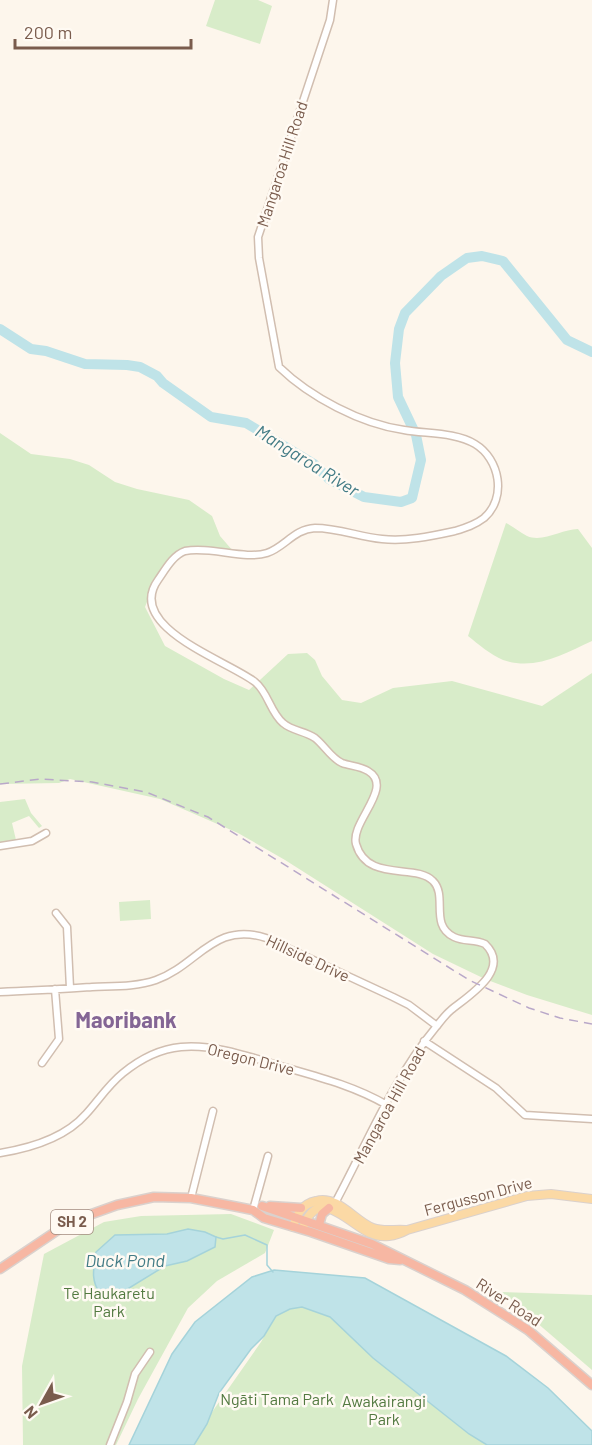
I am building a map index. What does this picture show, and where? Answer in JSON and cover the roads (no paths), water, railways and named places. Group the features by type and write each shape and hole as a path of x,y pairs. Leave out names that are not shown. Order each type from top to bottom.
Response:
{"highway":[{"name":"SH 2","path":"0,1269 58,1230 101,1209 154,1197 191,1198 253,1210 264,1218 292,1227 304,1226"},
{"path":"253,1210 262,1206 301,1208"},
{"name":"SH 2","path":"262,1206 296,1218"},
{"path":"319,1225 322,1214 332,1206"},
{"name":"River Road","path":"296,1218 304,1226 389,1259 400,1260"},
{"name":"River Road","path":"304,1226 319,1225 390,1251 400,1260 492,1306 528,1330 592,1385"}],"main road":[{"name":"Fergusson Drive","path":"332,1206 358,1227 375,1235 392,1236 527,1196 551,1194 592,1199"},
{"path":"292,1227 301,1208 316,1201 326,1200 332,1206"},
{"path":"304,1226 318,1209 332,1206"}],"street":[{"name":"Mangaroa Hill Road","path":"332,1206 411,1058 453,1009 486,980 493,964 490,950 482,942 453,937 444,928 439,913 438,890 432,879 383,869 368,861 359,851 355,834 375,795 377,787 373,775 342,763 316,739 285,725 278,718 257,684 170,630 154,614 151,601 156,582 178,554 185,551 257,554 273,550 306,529 328,529 397,540 458,530 479,522 491,510 498,492 497,478 491,460 484,451 469,441 382,426 343,411 293,379 279,367 259,258 258,237 330,20 333,0"},
{"path":"0,846 32,841 45,833"},
{"path":"56,913 67,927 70,988"},
{"name":"Hillside Drive","path":"0,992 151,982 178,970 213,942 251,934 266,938 393,997 409,1005 437,1026"},
{"path":"42,1062 59,1039 55,989"},
{"path":"424,1041 496,1088 525,1115 592,1119"},
{"name":"Oregon Drive","path":"0,1153 42,1143 69,1130 84,1117 117,1078 135,1064 162,1051 178,1047 220,1048 354,1088 387,1105"},
{"path":"191,1198 213,1111"},
{"path":"253,1210 268,1156"},
{"path":"110,1445 128,1402 135,1374 150,1352"}],"water":[{"name":"Duck Pond","path":"188,1229 216,1237 215,1247 187,1261 165,1266 121,1293 113,1295 100,1293 94,1278 96,1252 115,1235 167,1234"},
{"path":"274,1270 365,1278 506,1356 548,1388 592,1431 592,1445 487,1445 469,1434 373,1358 330,1317 302,1307 290,1309 276,1316 264,1336 251,1349 219,1393 207,1424 194,1445 129,1445 172,1354 195,1322 252,1277"}],"waterway":[{"name":"Mangaroa River","path":"0,329 31,349 46,351 85,364 140,367 157,376 163,383 211,417 246,423 314,464 329,479 364,497 401,502 412,498 421,460 416,435 398,397 395,363 399,329 405,313 441,276 467,258 482,256 503,261 567,340 592,352"},
{"path":"216,1237 223,1239 245,1235 267,1245 267,1265 273,1272"}],"railway":[{"path":"0,784 40,779 92,782 146,792 208,817 469,980 529,1008 560,1018 592,1024"}],"district":[{"name":"Maoribank","path":"126,1020"}],"park label":[{"name":"Te Haukaretu Park","path":"109,1302"},
{"name":"Ngāti Tama Park","path":"277,1399"},
{"name":"Awakairangi Park","path":"384,1410"}]}
